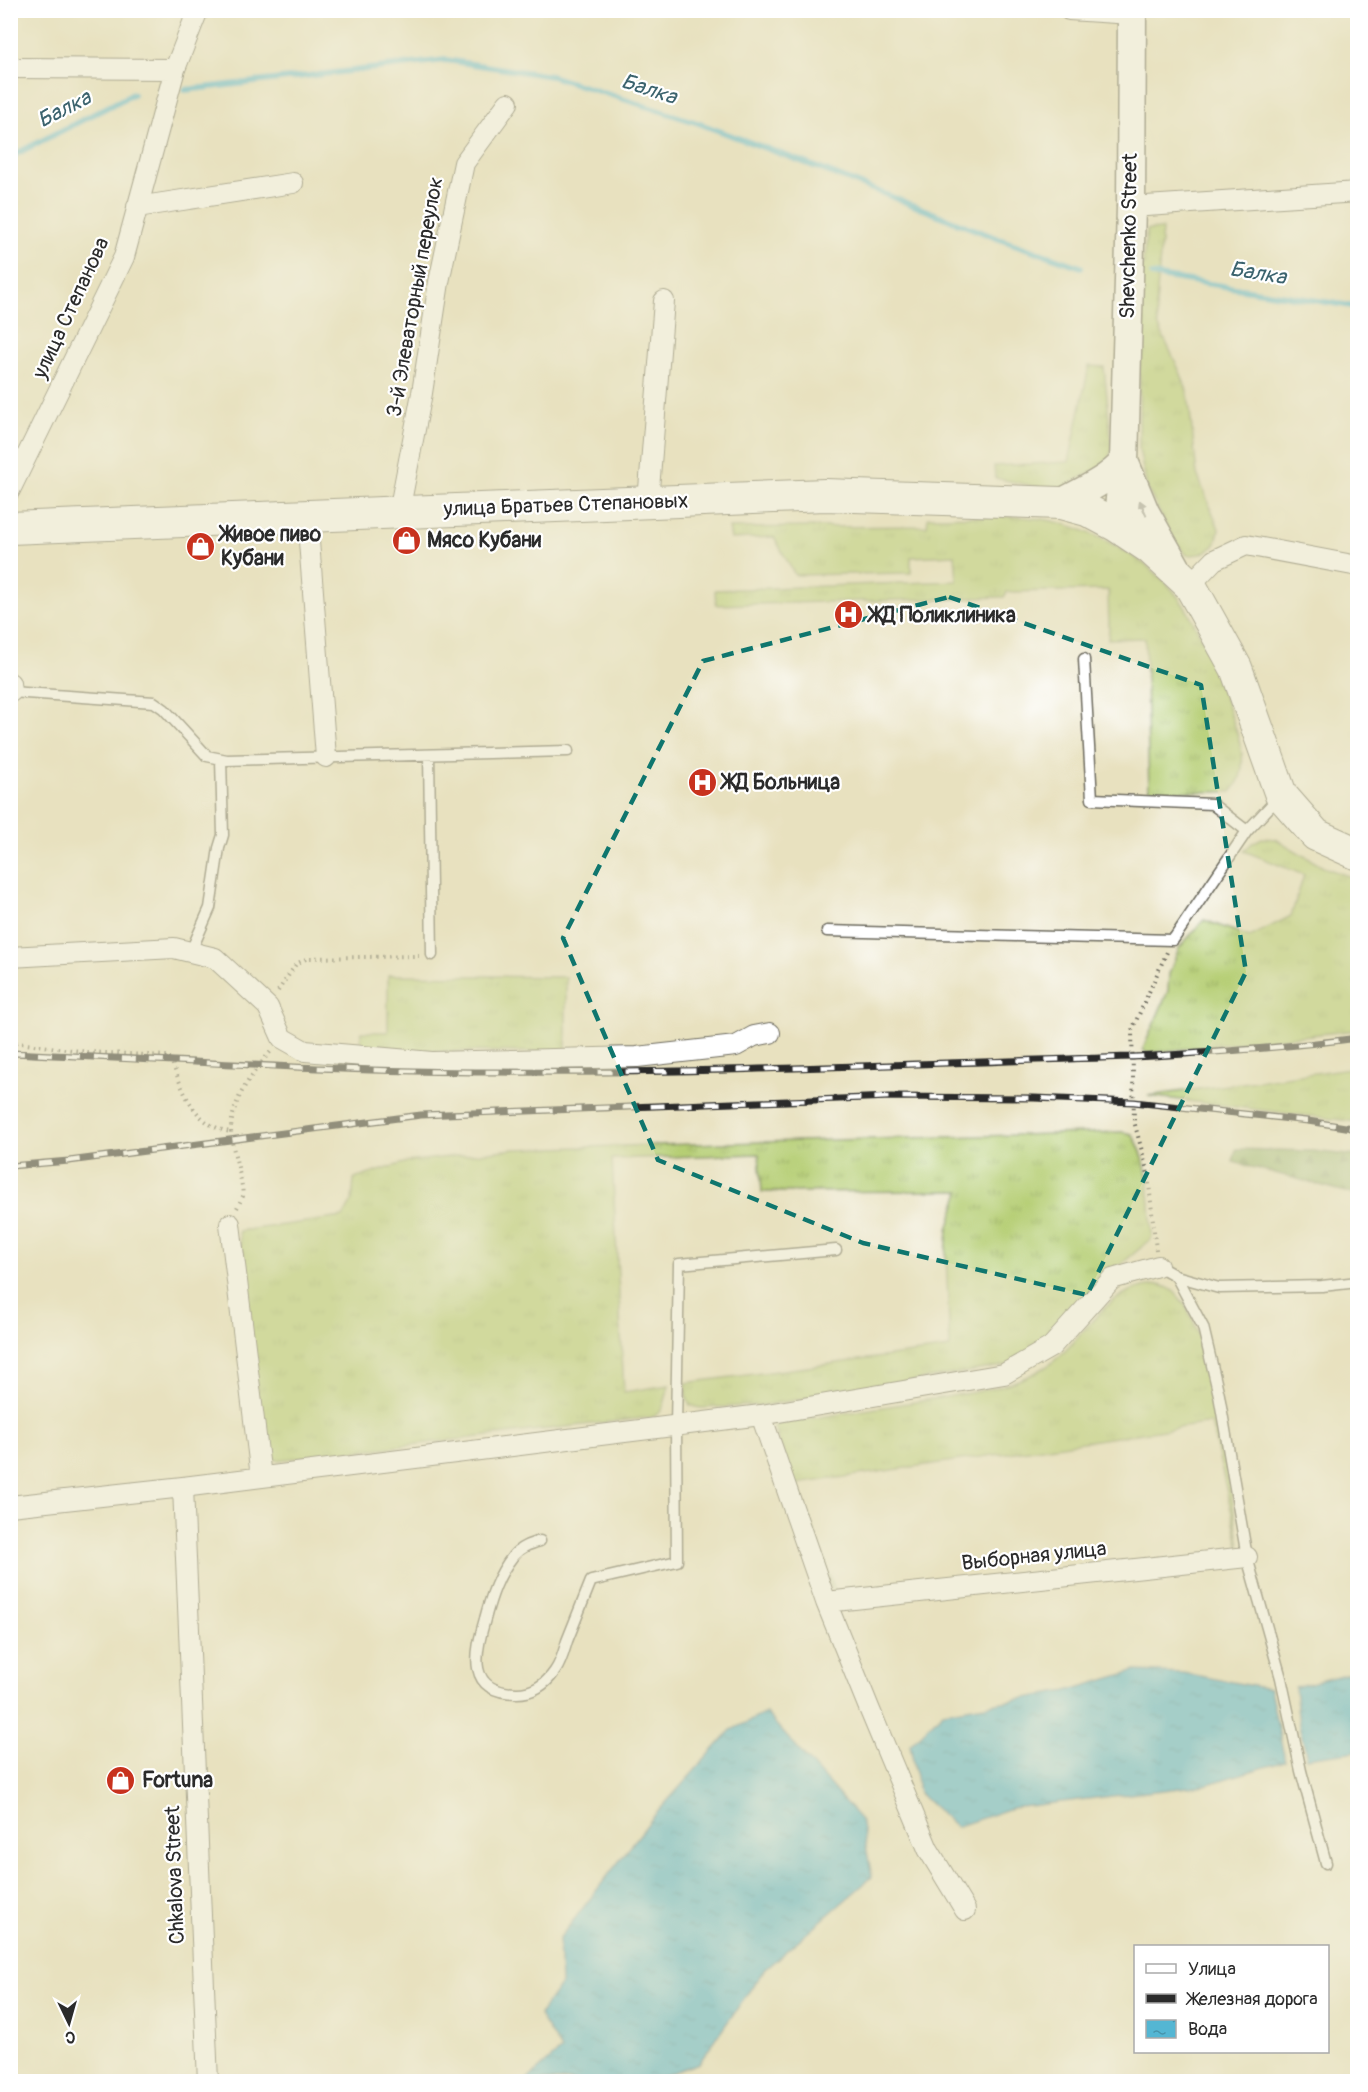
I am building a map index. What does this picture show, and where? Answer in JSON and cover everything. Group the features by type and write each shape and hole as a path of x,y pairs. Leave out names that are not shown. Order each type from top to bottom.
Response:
{"main road":[{"name":"Shevchenko Street","path":"1117,526 1125,462 1131,207 1132,12"},
{"path":"1061,503 1102,481 1125,462 1148,518 1186,581"},
{"name":"улица Братьев Степановых","path":"10,528 825,495 1061,503 1086,510 1117,526 1150,548 1186,581 1236,668 1281,795"},
{"path":"1281,795 1317,835 1358,854"}],"street":[{"name":"улица Степанова","path":"10,490 124,257 175,69 198,10"},
{"path":"1069,10 1132,12"},
{"path":"10,68 175,69"},
{"name":"3-й Элеваторный переулок","path":"399,512 422,393 439,282 464,163 508,103"},
{"path":"137,207 293,183"},
{"path":"1131,207 1358,192"},
{"path":"648,502 664,301"},
{"path":"307,516 326,757"},
{"path":"1186,581 1214,560 1246,545 1358,566"},
{"path":"10,683 11,692"},
{"path":"10,957 174,948 191,951 219,960 268,1007 282,1038 305,1051 432,1062 637,1057 736,1046 754,1036 770,1034"},
{"path":"230,1224 261,1477"},
{"path":"10,1506 183,1487 761,1415 1004,1374 1051,1347 1112,1279 1158,1266"},
{"path":"761,1415 826,1602 928,1849 965,1910"},
{"name":"Chkalova Street","path":"183,1487 208,2082"},
{"name":"Выборная улица","path":"826,1602 1247,1557"}],"lane":[{"path":"1084,659 1092,799 1212,804 1247,831"},
{"path":"11,692 154,702 164,709 207,756 221,759 568,751"},
{"path":"429,755 432,955"},
{"path":"191,951 210,908 219,848 223,836 221,759"},
{"path":"827,931 1173,940 1247,831 1281,795"},
{"path":"540,1541 524,1546 504,1569 494,1588 477,1649 477,1664 482,1676 489,1687 500,1692 520,1693 537,1688 557,1669 591,1581 677,1561 676,1426 679,1264 836,1250"},
{"path":"1158,1266 1176,1276 1219,1288 1322,1286 1358,1282"},
{"path":"1176,1276 1203,1327 1219,1395 1247,1557 1281,1678 1301,1771 1326,1863"}],"path":[{"path":"1158,1266 1148,1174 1134,1121 1132,1030 1173,940"},
{"path":"268,1007 301,960 432,955"},
{"path":"230,1224 243,1196 231,1132 235,1110 253,1072 282,1038"},
{"path":"10,1042 88,1052 167,1056 171,1060 194,1111 213,1127 231,1132"}],"highlighted area":[{"path":"949,597 1201,685 1246,972 1087,1295 863,1243 658,1160 563,938 703,661"}],"green space":[{"path":"1162,229 1156,306 1158,325 1188,394 1197,474 1219,529 1216,543 1201,554 1187,555 1174,541 1147,488 1139,449 1140,284 1147,230"},
{"path":"1089,366 1104,367 1112,448 1109,459 1103,466 1057,491 995,478 994,466 1069,462"},
{"path":"928,517 1014,517 1060,523 1098,537 1152,570 1178,597 1194,622 1229,710 1242,752 1241,773 1238,783 1231,792 1149,791 1145,638 1108,639 1108,590 1007,592 1004,597 716,605 715,590 957,581 955,555 911,557 911,573 795,575 774,537 731,539 729,528 927,526"},
{"path":"1262,838 1276,839 1323,867 1357,879 1357,1030 1146,1053 1143,1049 1168,991 1169,974 1179,948 1204,920 1250,937 1291,916 1304,875 1244,851 1252,843"},
{"path":"388,975 566,977 566,1052 361,1051 361,1032 388,1032"},
{"path":"1357,1067 1357,1122 1148,1096"},
{"path":"1122,1132 1132,1134 1143,1157 1149,1196 1152,1235 1150,1240 1108,1275 1054,1339 1015,1364 766,1405 700,1408 690,1405 686,1396 686,1383 950,1348 946,1255 948,1230 960,1191 762,1192 759,1154 612,1159 624,1392 669,1385 660,1412 653,1417 278,1460 269,1457 263,1448 239,1231 343,1217 352,1201 354,1179 407,1162 514,1149"},
{"path":"1236,1149 1313,1151 1357,1156 1357,1195 1233,1162"},
{"path":"1159,1285 1172,1290 1184,1303 1199,1336 1217,1409 1240,1548 1211,1423 797,1484 838,1599 834,1598 774,1427 777,1424 968,1393 1015,1381 1044,1368 1059,1357 1108,1305 1122,1295 1139,1288"}],"water":[{"path":"1134,1671 1183,1673 1270,1689 1285,1761 1205,1785 1012,1808 956,1827 919,1793 910,1745 943,1712 1067,1691"},
{"path":"1357,1671 1357,1751 1307,1758 1299,1725 1295,1687"},
{"path":"766,1713 861,1820 872,1877 764,1970 699,2063 648,2081 526,2081 561,2050 539,2015 561,1984 559,1939 653,1817 731,1730"}],"waterway":[{"name":"Балка","path":"185,90 446,60 551,76 698,123 999,239 1081,267"},
{"name":"Балка","path":"10,157 133,94"},
{"name":"Балка","path":"1152,275 1358,307"}],"railway":[{"path":"10,1053 374,1070 575,1072 814,1068 1133,1057 1246,1050 1358,1038"},
{"path":"10,1166 69,1161 421,1115 891,1097 1034,1098 1134,1102 1308,1121 1358,1129"}],"place":[{"name":"Мясо Кубани","path":"406,540"},
{"name":"Живое пиво Кубани","path":"200,546"},
{"name":"ЖД Поликлиника","path":"849,615"},
{"name":"ЖД Больница","path":"702,782"},
{"name":"Fortuna","path":"121,1780"}]}
